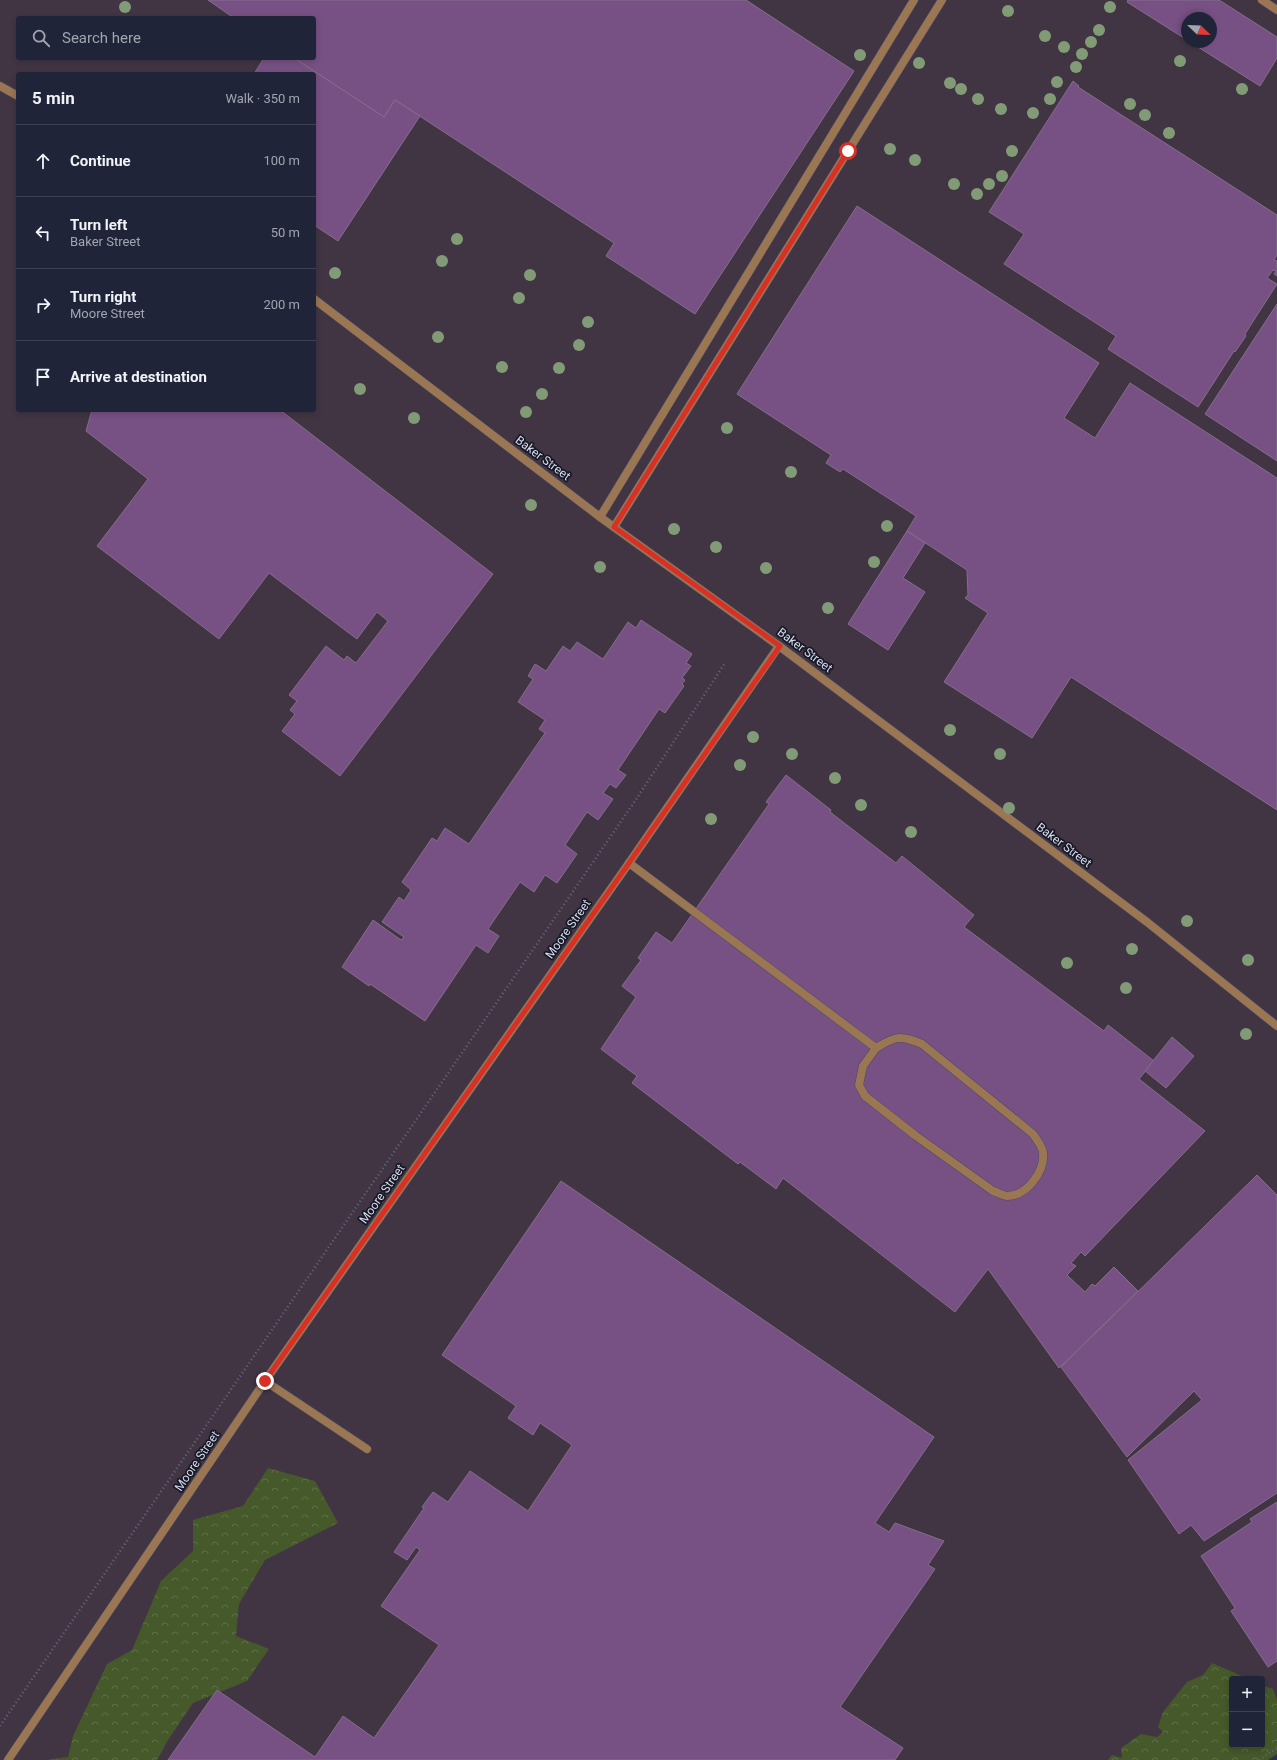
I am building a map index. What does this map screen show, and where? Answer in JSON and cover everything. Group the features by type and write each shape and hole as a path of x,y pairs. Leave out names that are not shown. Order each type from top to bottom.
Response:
{"street":[{"path":"600,517 914,0"},
{"path":"614,527 942,0"},
{"path":"1262,0 1277,10"},
{"path":"0,86 16,95"},
{"name":"Baker Street","path":"316,300 600,517 780,646 1147,922 1277,1026"},
{"name":"Moore Street","path":"8,1760 265,1381 780,646"},
{"path":"629,863 876,1048"},
{"path":"892,1038 907,1038 922,1044 1033,1134 1043,1152 1041,1170 1032,1182 1021,1192 1007,1196 992,1190 916,1136 865,1096 859,1085 863,1066 876,1048 892,1038"},
{"path":"265,1381 367,1449"}],"path":[{"path":"0,1726 635,801 725,663"},
{"path":"1259,1760 1277,1748"}],"shaded area":[{"path":"0,0 1277,0 1277,1748 1259,1760 0,1760"}],"green space":[{"path":"268,1468 315,1481 338,1523 265,1560 239,1604 236,1636 269,1649 247,1681 193,1703 168,1740 157,1760 47,1760 68,1757 73,1736 107,1664 132,1650 161,1581 193,1551 193,1520 243,1506"},
{"path":"1212,1663 1242,1676 1229,1676 1229,1748 1265,1748 1265,1686 1273,1689 1277,1700 1277,1754 1268,1760 1108,1760 1112,1755 1122,1758 1121,1748 1141,1734 1157,1737 1163,1732 1158,1727 1163,1712 1187,1682 1203,1675"}],"building":[{"path":"208,0 746,0 854,71 695,314 606,256 614,243 395,100 384,117 297,60 316,60 316,16 231,16"},
{"path":"1128,0 1219,0 1277,37 1277,58 1260,86 1200,48 1217,48 1217,12 1181,12 1181,36 1127,2"},
{"path":"263,60 297,60 315,72 255,72"},
{"path":"316,72 384,117 395,100 420,116 338,241 316,226"},
{"path":"1073,81 1079,86 1078,87 1277,215 1277,255 1274,260 1277,261 1277,276 1274,274 1276,271 1273,270 1267,278 1277,284 1245,334 1246,336 1235,352 1234,351 1198,407 1108,349 1116,336 1004,264 1024,234 989,212"},
{"path":"857,206 1099,363 1064,418 1095,438 1130,383 1277,478 1277,810 1071,677 1032,738 944,682 988,613 965,598 968,595 967,570 907,531 916,516 843,469 840,472 826,463 831,455 737,394"},
{"path":"1277,304 1277,461 1205,414"},
{"path":"91,412 283,412 493,574 340,776 282,731 295,714 290,710 297,701 289,695 326,646 344,660 347,656 356,663 388,621 377,612 357,639 269,573 219,639 97,546 148,479 86,431"},
{"path":"907,531 925,543 903,578 925,592 888,650 848,624"},
{"path":"641,620 692,654 686,663 691,666 682,678 685,680 682,684 684,686 665,713 659,709 618,770 626,775 616,788 610,784 603,793 613,799 598,820 587,812 565,845 577,854 557,883 545,875 534,892 520,882 488,929 499,936 488,953 476,945 425,1021 370,984 369,986 342,967 373,920 401,940 404,937 382,922 399,897 404,901 411,890 402,882 432,838 437,841 445,828 469,844 545,733 539,729 545,720 518,702 533,679 528,676 535,664 546,671 563,646 570,651 577,642 603,659 628,622 636,628"},
{"path":"786,775 831,810 830,812 896,863 902,856 974,915 964,927 1104,1031 1108,1025 1154,1061 1139,1079 1205,1131 1085,1256 1081,1252 1071,1263 1076,1266 1067,1275 1085,1292 1092,1284 1095,1286 1114,1267 1138,1291 1059,1368 988,1269 955,1312 783,1178 776,1189 740,1162 738,1164 632,1083 637,1076 601,1049 636,997 622,986 641,960 638,958 656,932 672,943 769,804 766,802"},
{"path":"1172,1037 1194,1056 1166,1088 1145,1071"},
{"path":"1257,1175 1277,1195 1277,1493 1204,1541 1191,1525 1179,1534 1128,1460 1202,1400 1194,1391 1127,1457 1061,1367"},
{"path":"561,1181 934,1437 875,1523 889,1532 895,1523 944,1541 928,1565 935,1569 840,1707 903,1748 895,1760 168,1760 217,1690 315,1757 343,1716 374,1738 439,1645 381,1606 420,1550 416,1547 407,1560 394,1552 424,1508 422,1507 433,1492 448,1502 470,1471 528,1511 572,1445 540,1423 533,1435 508,1418 516,1406 442,1355"},
{"path":"1277,1502 1277,1661 1268,1667 1231,1611 1235,1608 1201,1556 1252,1522 1250,1519"}],"route":[{"path":"265,1381 780,646 614,527 848,151"}]}
